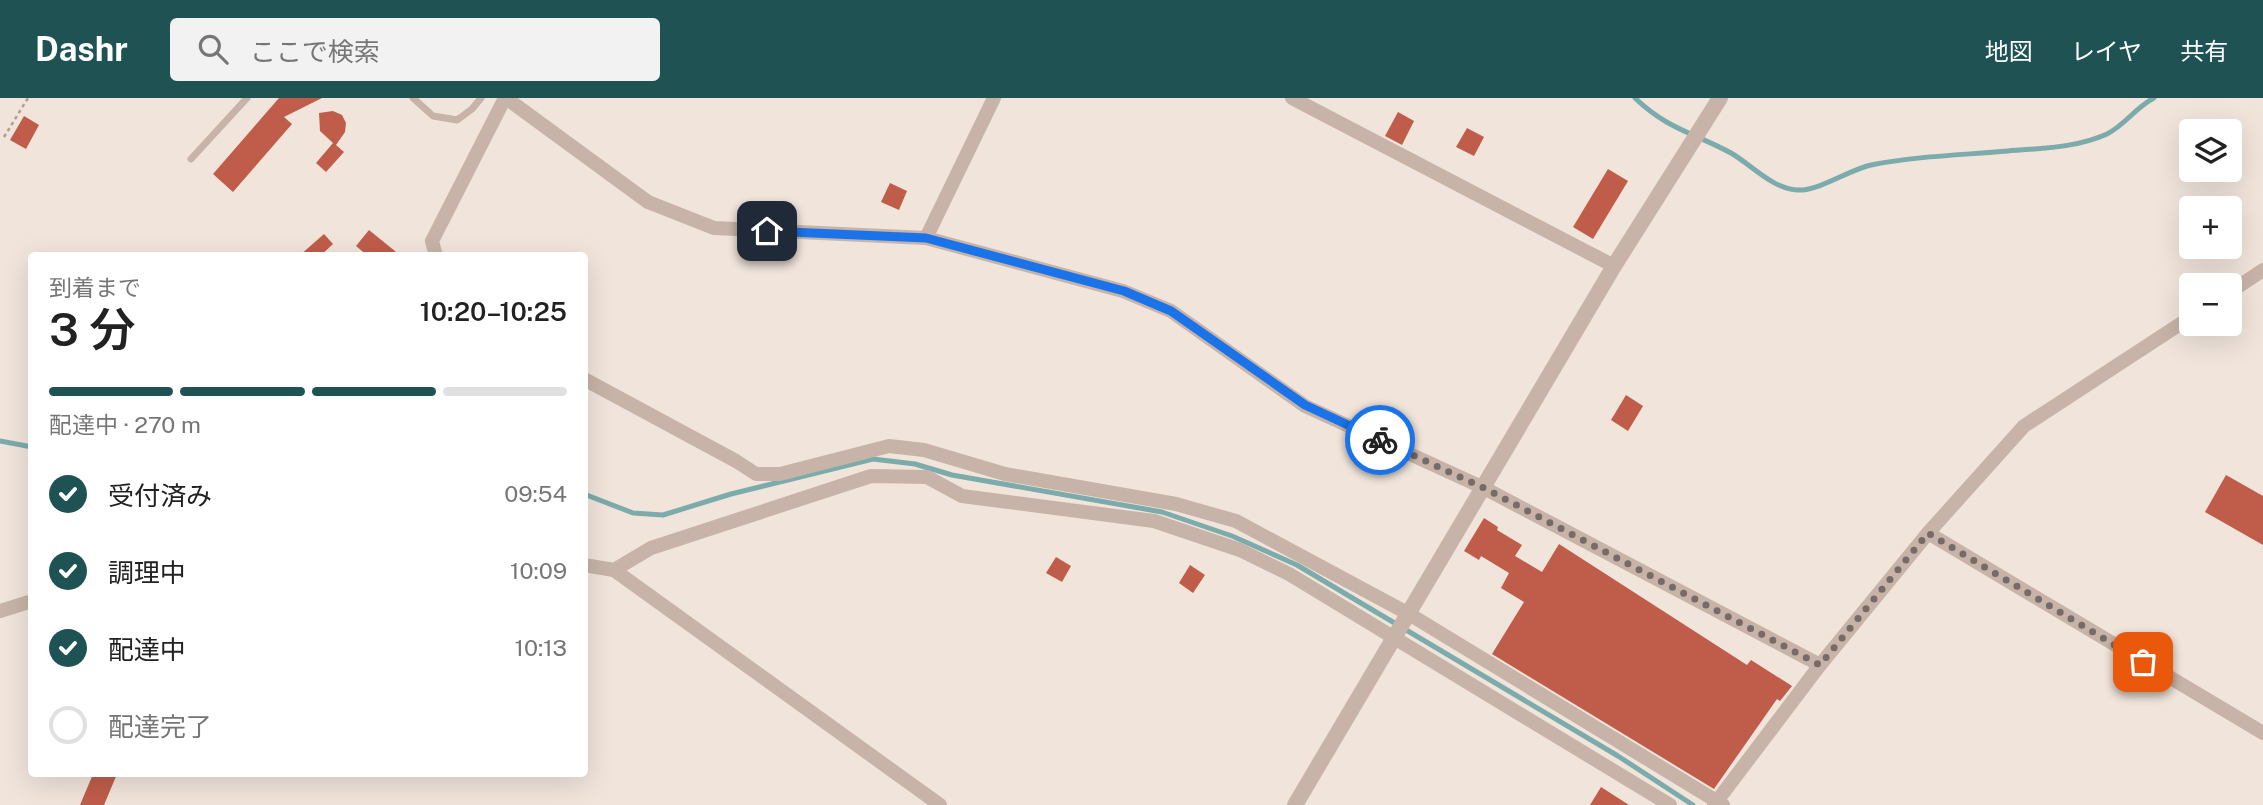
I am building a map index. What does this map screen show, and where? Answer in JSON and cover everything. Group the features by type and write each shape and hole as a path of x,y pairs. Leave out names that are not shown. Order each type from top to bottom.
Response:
{"street":[{"path":"435,252 432,241 506,98 648,202 714,228 926,238 1124,291 1171,311 1305,405 1484,488 1820,665"},
{"path":"926,238 994,98"},
{"path":"1292,98 1614,266"},
{"path":"1295,805 1614,266 1720,98"},
{"path":"2242,284 2263,270"},
{"path":"588,381 756,474 780,474 889,446 924,450 1005,474 1176,504 1236,521 1409,614 1718,804 1820,665 1928,533 2024,426 2179,325"},
{"path":"614,570 651,548 871,476 927,477 962,496 1154,521 1240,550 1289,574 1394,635 1670,805"},
{"path":"1928,533 2263,733"},
{"path":"588,566 614,570 940,805"},
{"path":"0,611 28,602"}],"lane":[{"path":"191,159 247,98"},
{"path":"413,98 433,116 445,120 457,120 472,110 481,98"}],"path":[{"path":"4,137 28,98"}],"building":[{"path":"279,98 322,98 284,117 292,124 233,192 213,174"},
{"path":"333,111 342,115 346,123 345,132 336,145 344,152 326,172 316,163 333,143 320,131 319,113"},
{"path":"1398,112 1414,121 1402,145 1385,136"},
{"path":"24,116 39,125 26,149 10,140"},
{"path":"1467,128 1484,137 1474,156 1456,147"},
{"path":"1608,169 1628,181 1593,239 1573,227"},
{"path":"890,183 907,191 899,210 881,202"},
{"path":"369,230 396,252 363,252 356,246"},
{"path":"324,234 333,244 324,252 304,252"},
{"path":"1626,395 1643,406 1628,431 1611,420"},
{"path":"2226,475 2263,496 2263,545 2205,512"},
{"path":"1484,518 1498,527 1497,530 1522,545 1515,556 1542,572 1559,544 1747,665 1751,660 1792,686 1780,701 1777,699 1714,789 1492,654 1524,602 1501,588 1509,573 1481,556 1479,560 1464,551"},
{"path":"1056,557 1071,566 1062,582 1046,573"},
{"path":"1190,565 1205,575 1193,593 1179,583"},
{"path":"92,777 116,777 104,805 80,805"},
{"path":"1601,787 1629,805 1590,805"}],"waterway":[{"path":"1635,98 1658,117 1731,153 1773,182 1801,190 1818,186 1863,167 1888,162 2046,148 2095,139 2119,126 2154,98"},
{"path":"0,441 28,446"},
{"path":"588,496 633,513 663,515 731,494 873,459 915,464 952,475 1162,512 1232,536 1297,565 1618,756 1693,805"}],"way so far":[{"path":"1380,440 1484,488 1820,665 1928,533 2143,662"}],"route":[{"path":"767,231 926,238 1124,291 1171,311 1305,405 1380,440"}]}
